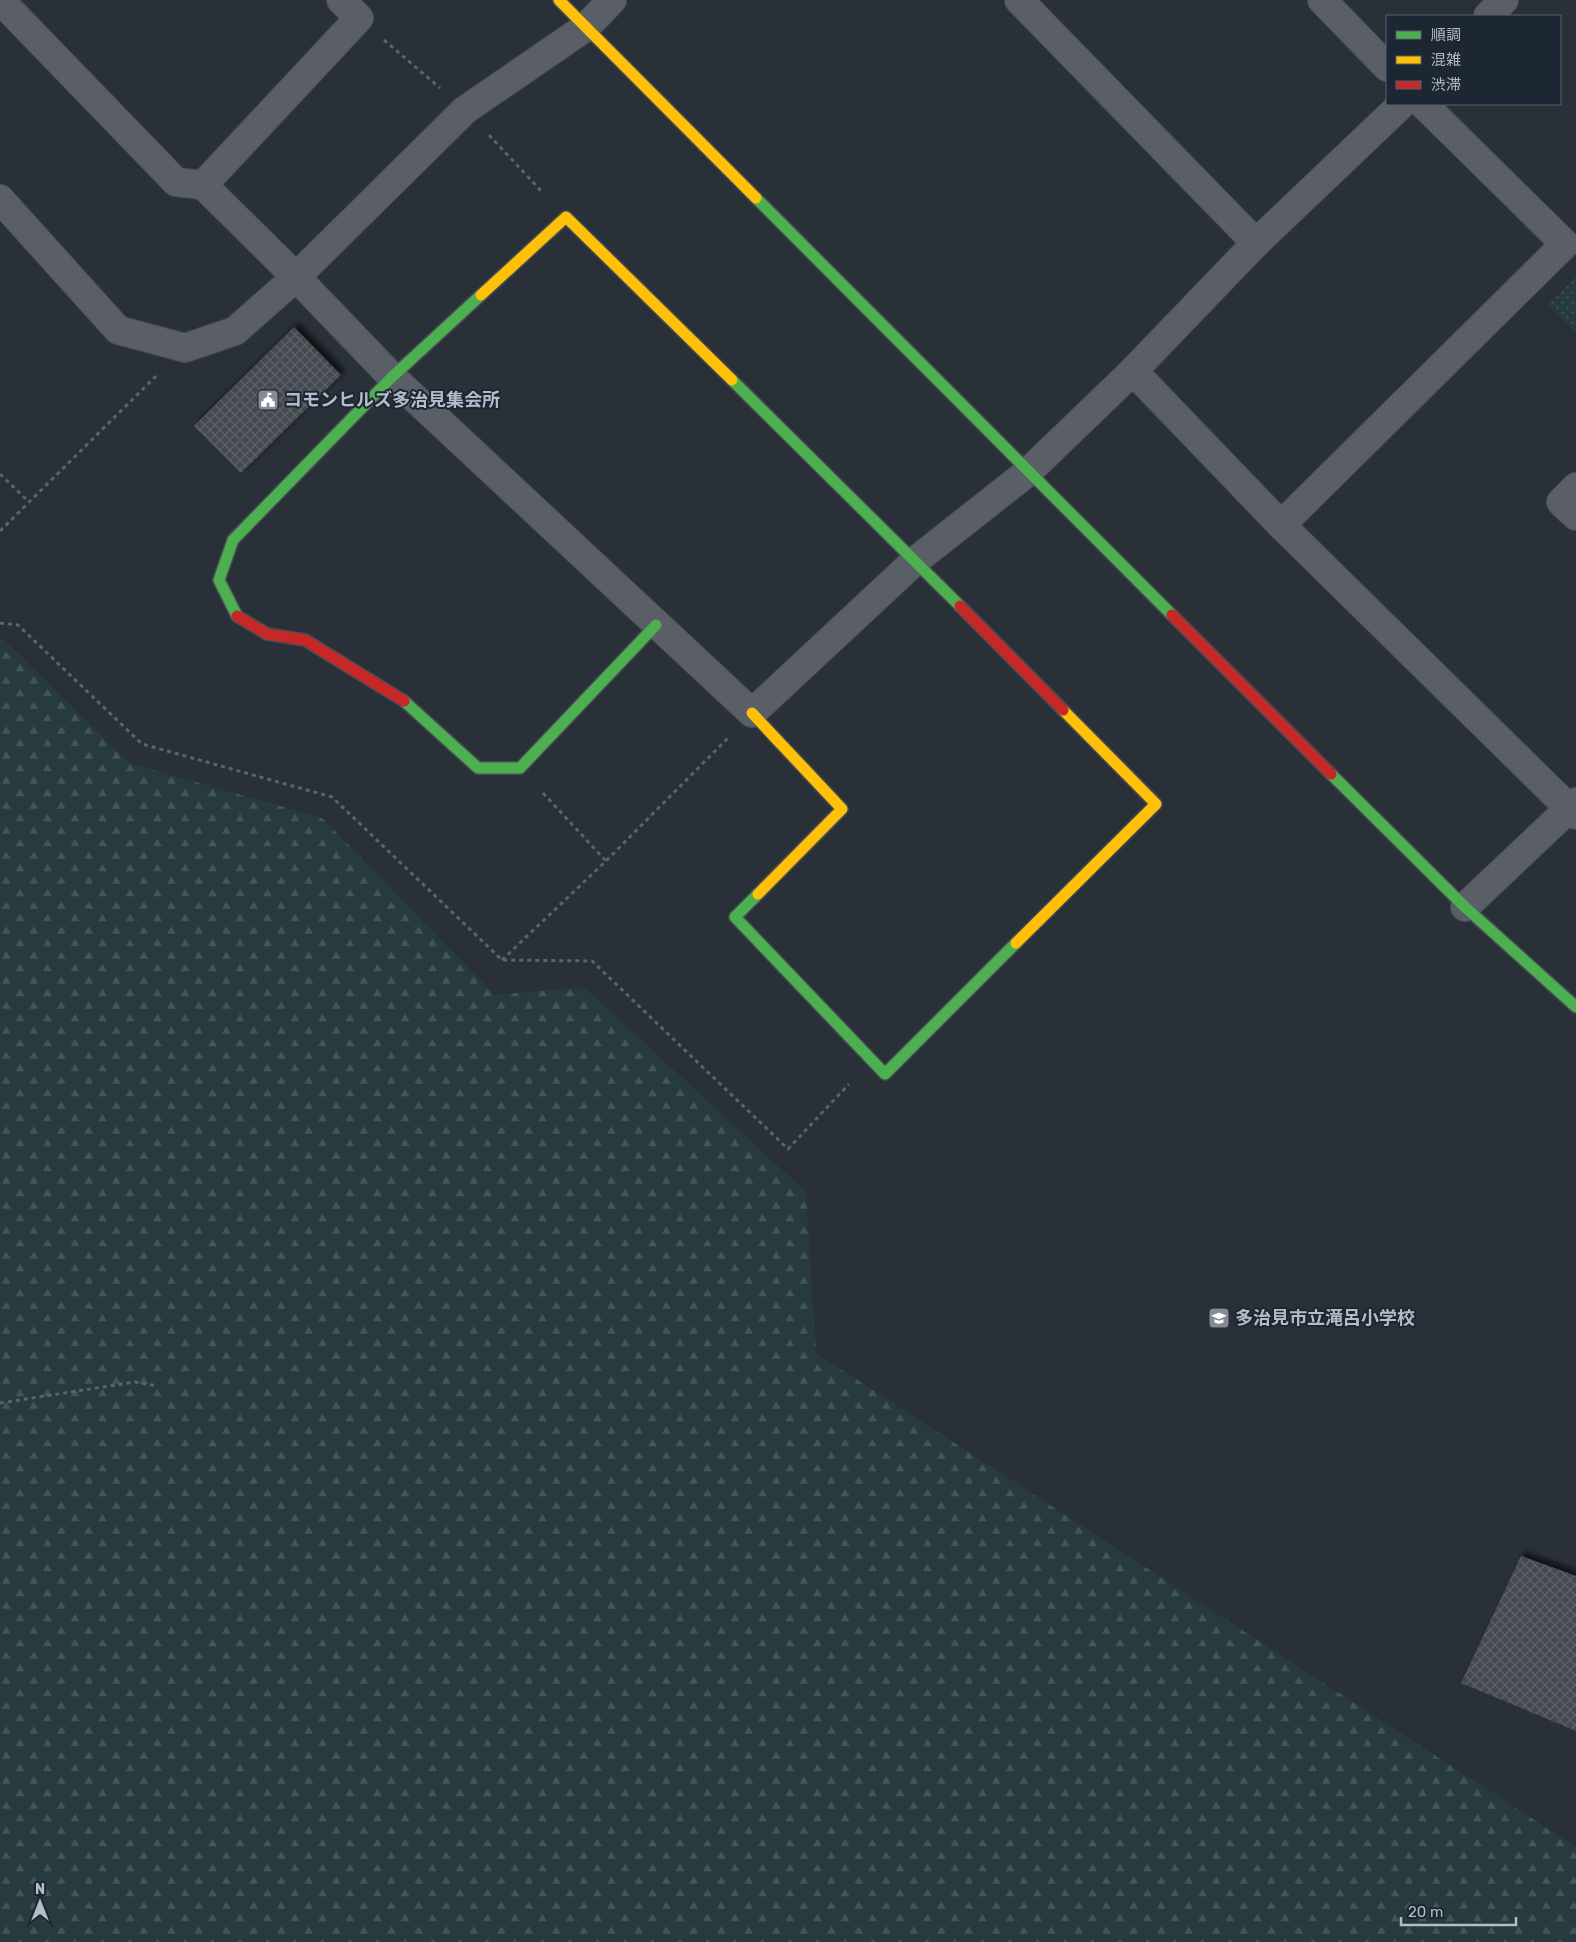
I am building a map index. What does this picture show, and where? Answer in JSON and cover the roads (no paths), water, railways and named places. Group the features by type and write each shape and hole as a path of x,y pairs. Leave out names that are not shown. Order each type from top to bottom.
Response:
{"street":[{"path":"0,0 176,182 203,186 296,276 392,377 752,713 842,810 735,917 886,1074 1156,804 915,561 566,217 392,377 233,540 219,580 235,615 267,634 305,640 402,699 478,768 520,768 656,625"},
{"path":"203,186 359,18 341,0"},
{"path":"559,0 1028,472 1465,907 1576,1007"},
{"path":"0,199 118,330 185,348 235,331 296,276 465,110 586,27 612,0"},
{"path":"1019,0 1256,242"},
{"path":"1322,0 1386,66"},
{"path":"1489,15 1504,0"},
{"path":"752,713 915,561 1028,472 1132,371 1256,242 1401,105"},
{"path":"1281,525 1565,244 1425,105"},
{"path":"1132,371 1281,525 1574,809 1465,907"},
{"path":"1576,487 1561,502 1576,516"}],"place":[{"name":"コモンヒルズ多治見集会所","path":"268,400"},
{"name":"多治見市立滝呂小学校","path":"1219,1318"}]}
